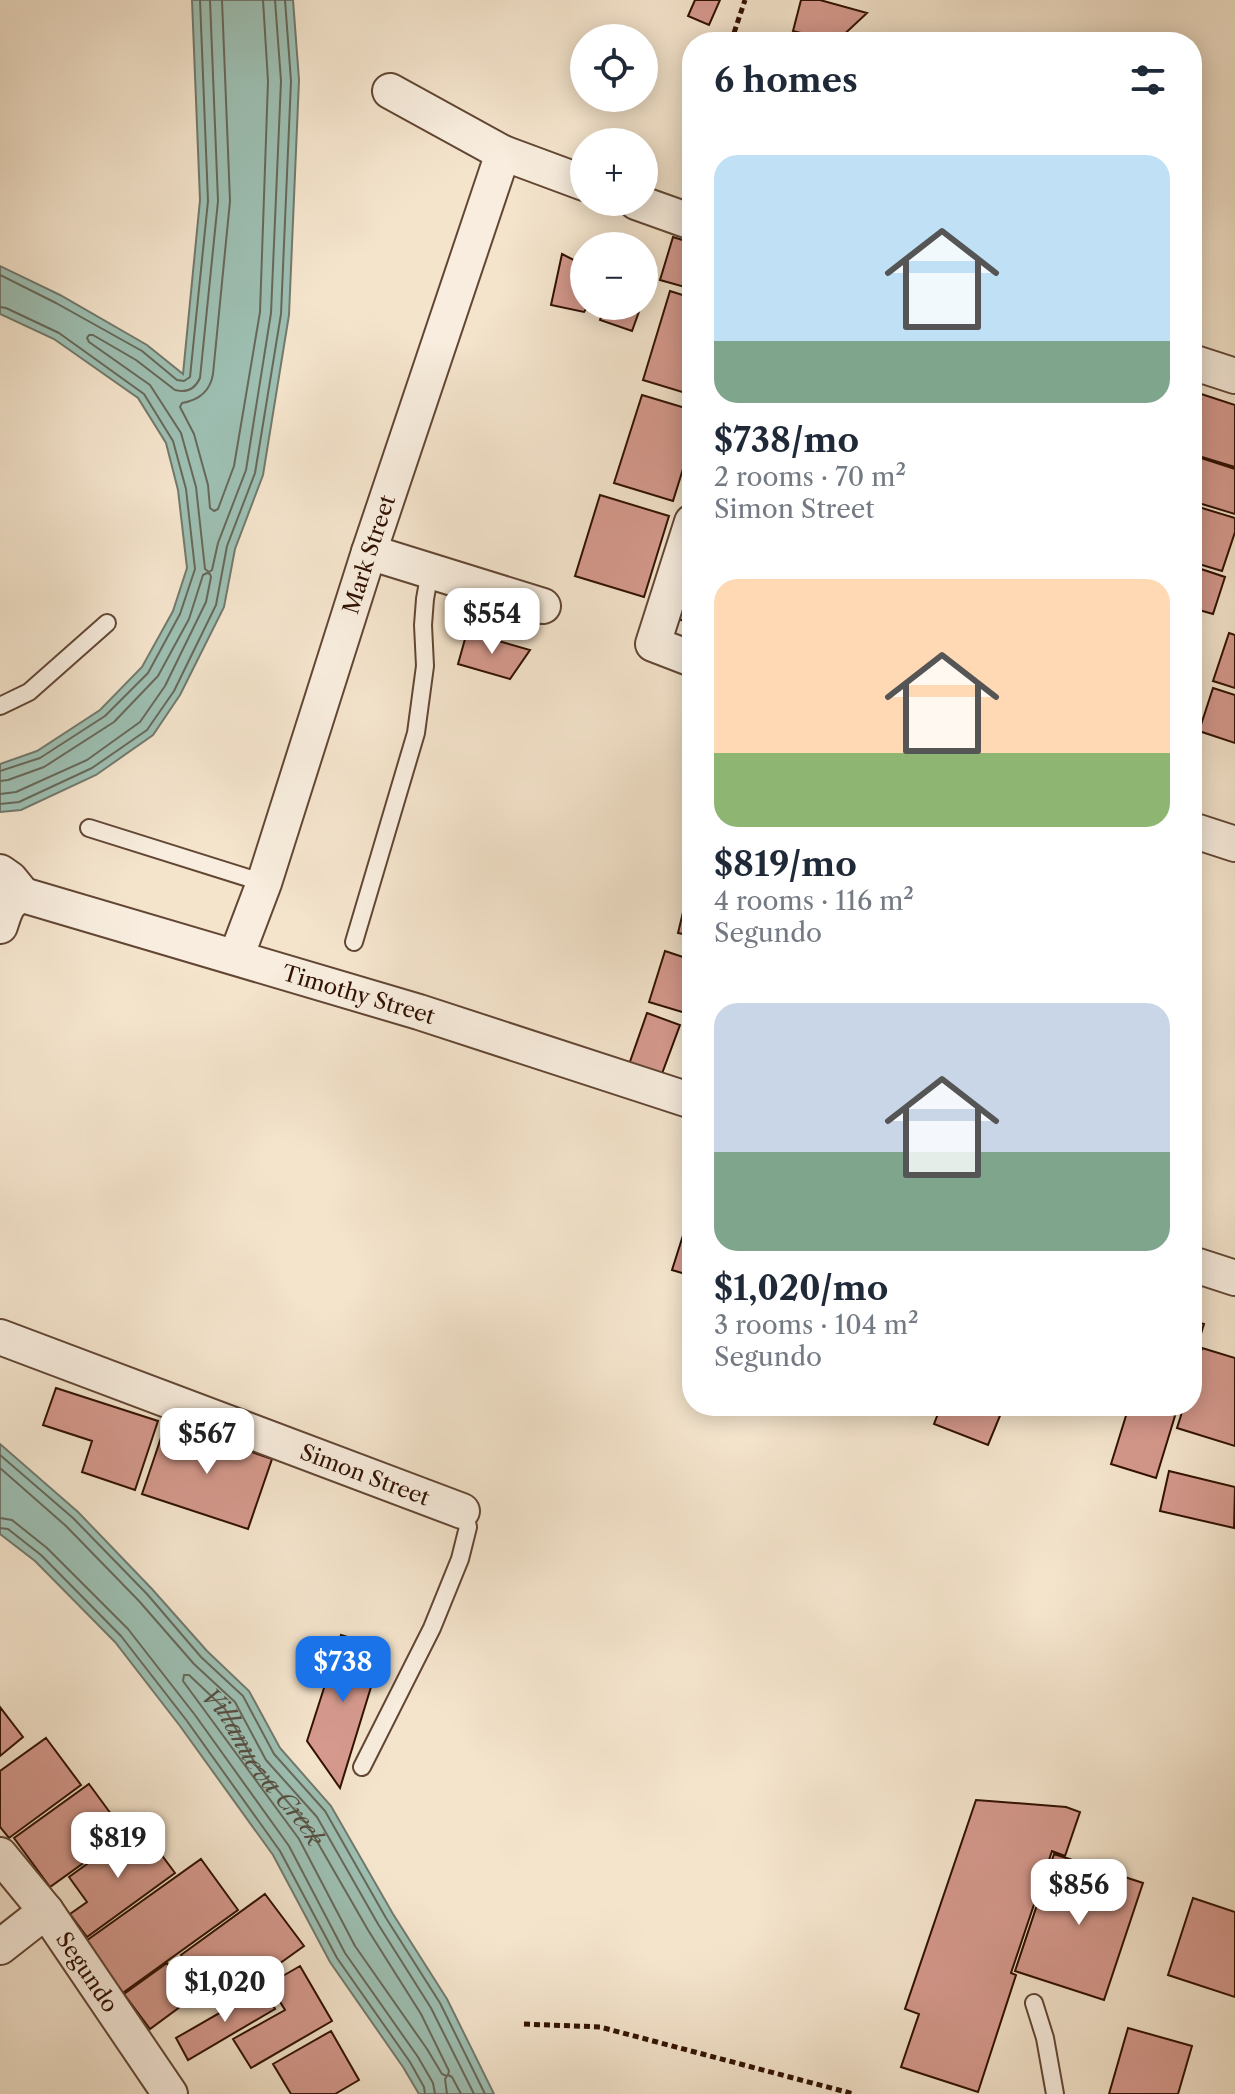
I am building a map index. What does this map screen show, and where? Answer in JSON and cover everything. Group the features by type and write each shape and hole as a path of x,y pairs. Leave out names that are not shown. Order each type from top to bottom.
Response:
{"street":[{"path":"390,91 503,153 570,178"},
{"name":"Mark Street","path":"236,957 264,883 369,552 503,153"},
{"path":"658,210 682,218"},
{"path":"1202,365 1235,376"},
{"path":"369,552 543,606"},
{"path":"682,553 653,644 682,655"},
{"path":"1202,833 1235,844"},
{"path":"0,926 7,904 14,897 12,883"},
{"name":"Timothy Street","path":"12,883 682,1098"},
{"path":"1202,1267 1235,1278"},
{"name":"Simon Street","path":"0,1337 462,1511"},
{"name":"Segundo","path":"0,1855 46,1911 170,2094"},
{"path":"0,1947 46,1911"}],"lane":[{"path":"354,942 416,733 425,666 423,625 430,571"},
{"path":"0,706 29,692 107,623"},
{"path":"89,828 264,883"},
{"path":"362,1767 432,1628 460,1559 468,1527 462,1511"},
{"path":"1034,2003 1045,2038 1055,2094"}],"path":[{"path":"734,32 745,0"},
{"path":"524,2024 600,2027 854,2094"}],"water":[{"path":"192,0 293,0 299,80 289,315 263,475 235,549 224,607 180,695 153,735 96,775 21,810 0,812 0,764 37,751 100,710 142,667 173,611 187,568 178,490 166,443 138,398 54,339 0,314 0,266 60,295 147,345 183,374 200,200"},
{"name":"Villanueva Creek","path":"0,1444 78,1512 207,1651 249,1691 280,1748 331,1806 393,1914 447,1999 494,2094 419,2094 330,1962 273,1855 180,1726 115,1642 35,1561 0,1534"}],"building":[{"path":"695,0 720,0 709,25 688,16"},
{"path":"801,0 820,0 867,13 847,32 793,31"},
{"path":"673,237 682,240 682,286 660,280"},
{"path":"562,254 570,258 570,309 551,305"},
{"path":"670,291 682,295 682,392 643,380"},
{"path":"600,320 636,320 632,331"},
{"path":"1202,394 1235,405 1235,467 1202,457"},
{"path":"642,395 682,407 682,472 673,501 614,483"},
{"path":"1202,458 1235,469 1235,514 1202,504"},
{"path":"600,495 669,516 644,597 575,576"},
{"path":"1202,508 1235,518 1235,532 1222,571 1202,565"},
{"path":"1202,569 1225,577 1213,614 1202,611"},
{"path":"682,603 682,620 677,619"},
{"path":"467,632 530,650 510,679 458,664"},
{"path":"1229,633 1235,635 1235,688 1213,681"},
{"path":"1213,688 1235,695 1235,743 1202,732 1202,722"},
{"path":"665,951 682,957 682,1012 649,1002"},
{"path":"647,1013 680,1025 657,1087 625,1076"},
{"path":"682,1238 682,1273 672,1270"},
{"path":"1202,1348 1235,1358 1235,1446 1177,1428 1181,1416 1202,1416"},
{"path":"56,1388 158,1421 135,1490 82,1472 92,1441 43,1425"},
{"path":"937,1416 1000,1416 988,1445 934,1424"},
{"path":"1126,1416 1175,1416 1156,1478 1111,1464"},
{"path":"166,1423 272,1459 248,1529 142,1494"},
{"path":"1169,1471 1235,1487 1234,1528 1160,1511"},
{"path":"341,1635 383,1648 340,1788 307,1741"},
{"path":"0,1707 23,1737 0,1756"},
{"path":"46,1738 81,1785 9,1838 0,1827 0,1771"},
{"path":"89,1784 125,1833 50,1887 14,1838"},
{"path":"976,1800 1066,1807 1080,1812 1065,1856 1052,1851 1011,1973 1016,1975 978,2092 901,2067 919,2014 905,2009"},
{"path":"140,1826 175,1873 87,1937 70,1914 87,1902 69,1877"},
{"path":"1054,1854 1143,1883 1104,2000 1015,1971"},
{"path":"201,1859 238,1910 117,1997 79,1946"},
{"path":"265,1894 304,1946 219,2007 181,1955"},
{"path":"1193,1898 1235,1912 1235,1997 1168,1975"},
{"path":"167,1963 192,1998 150,2029 124,1994"},
{"path":"300,1966 332,2021 251,2068 233,2039 285,2010 269,1984"},
{"path":"263,1988 275,2009 188,2060 176,2038"},
{"path":"1128,2028 1192,2046 1178,2094 1109,2094"},
{"path":"331,2031 359,2080 335,2094 291,2094 273,2064"}]}
